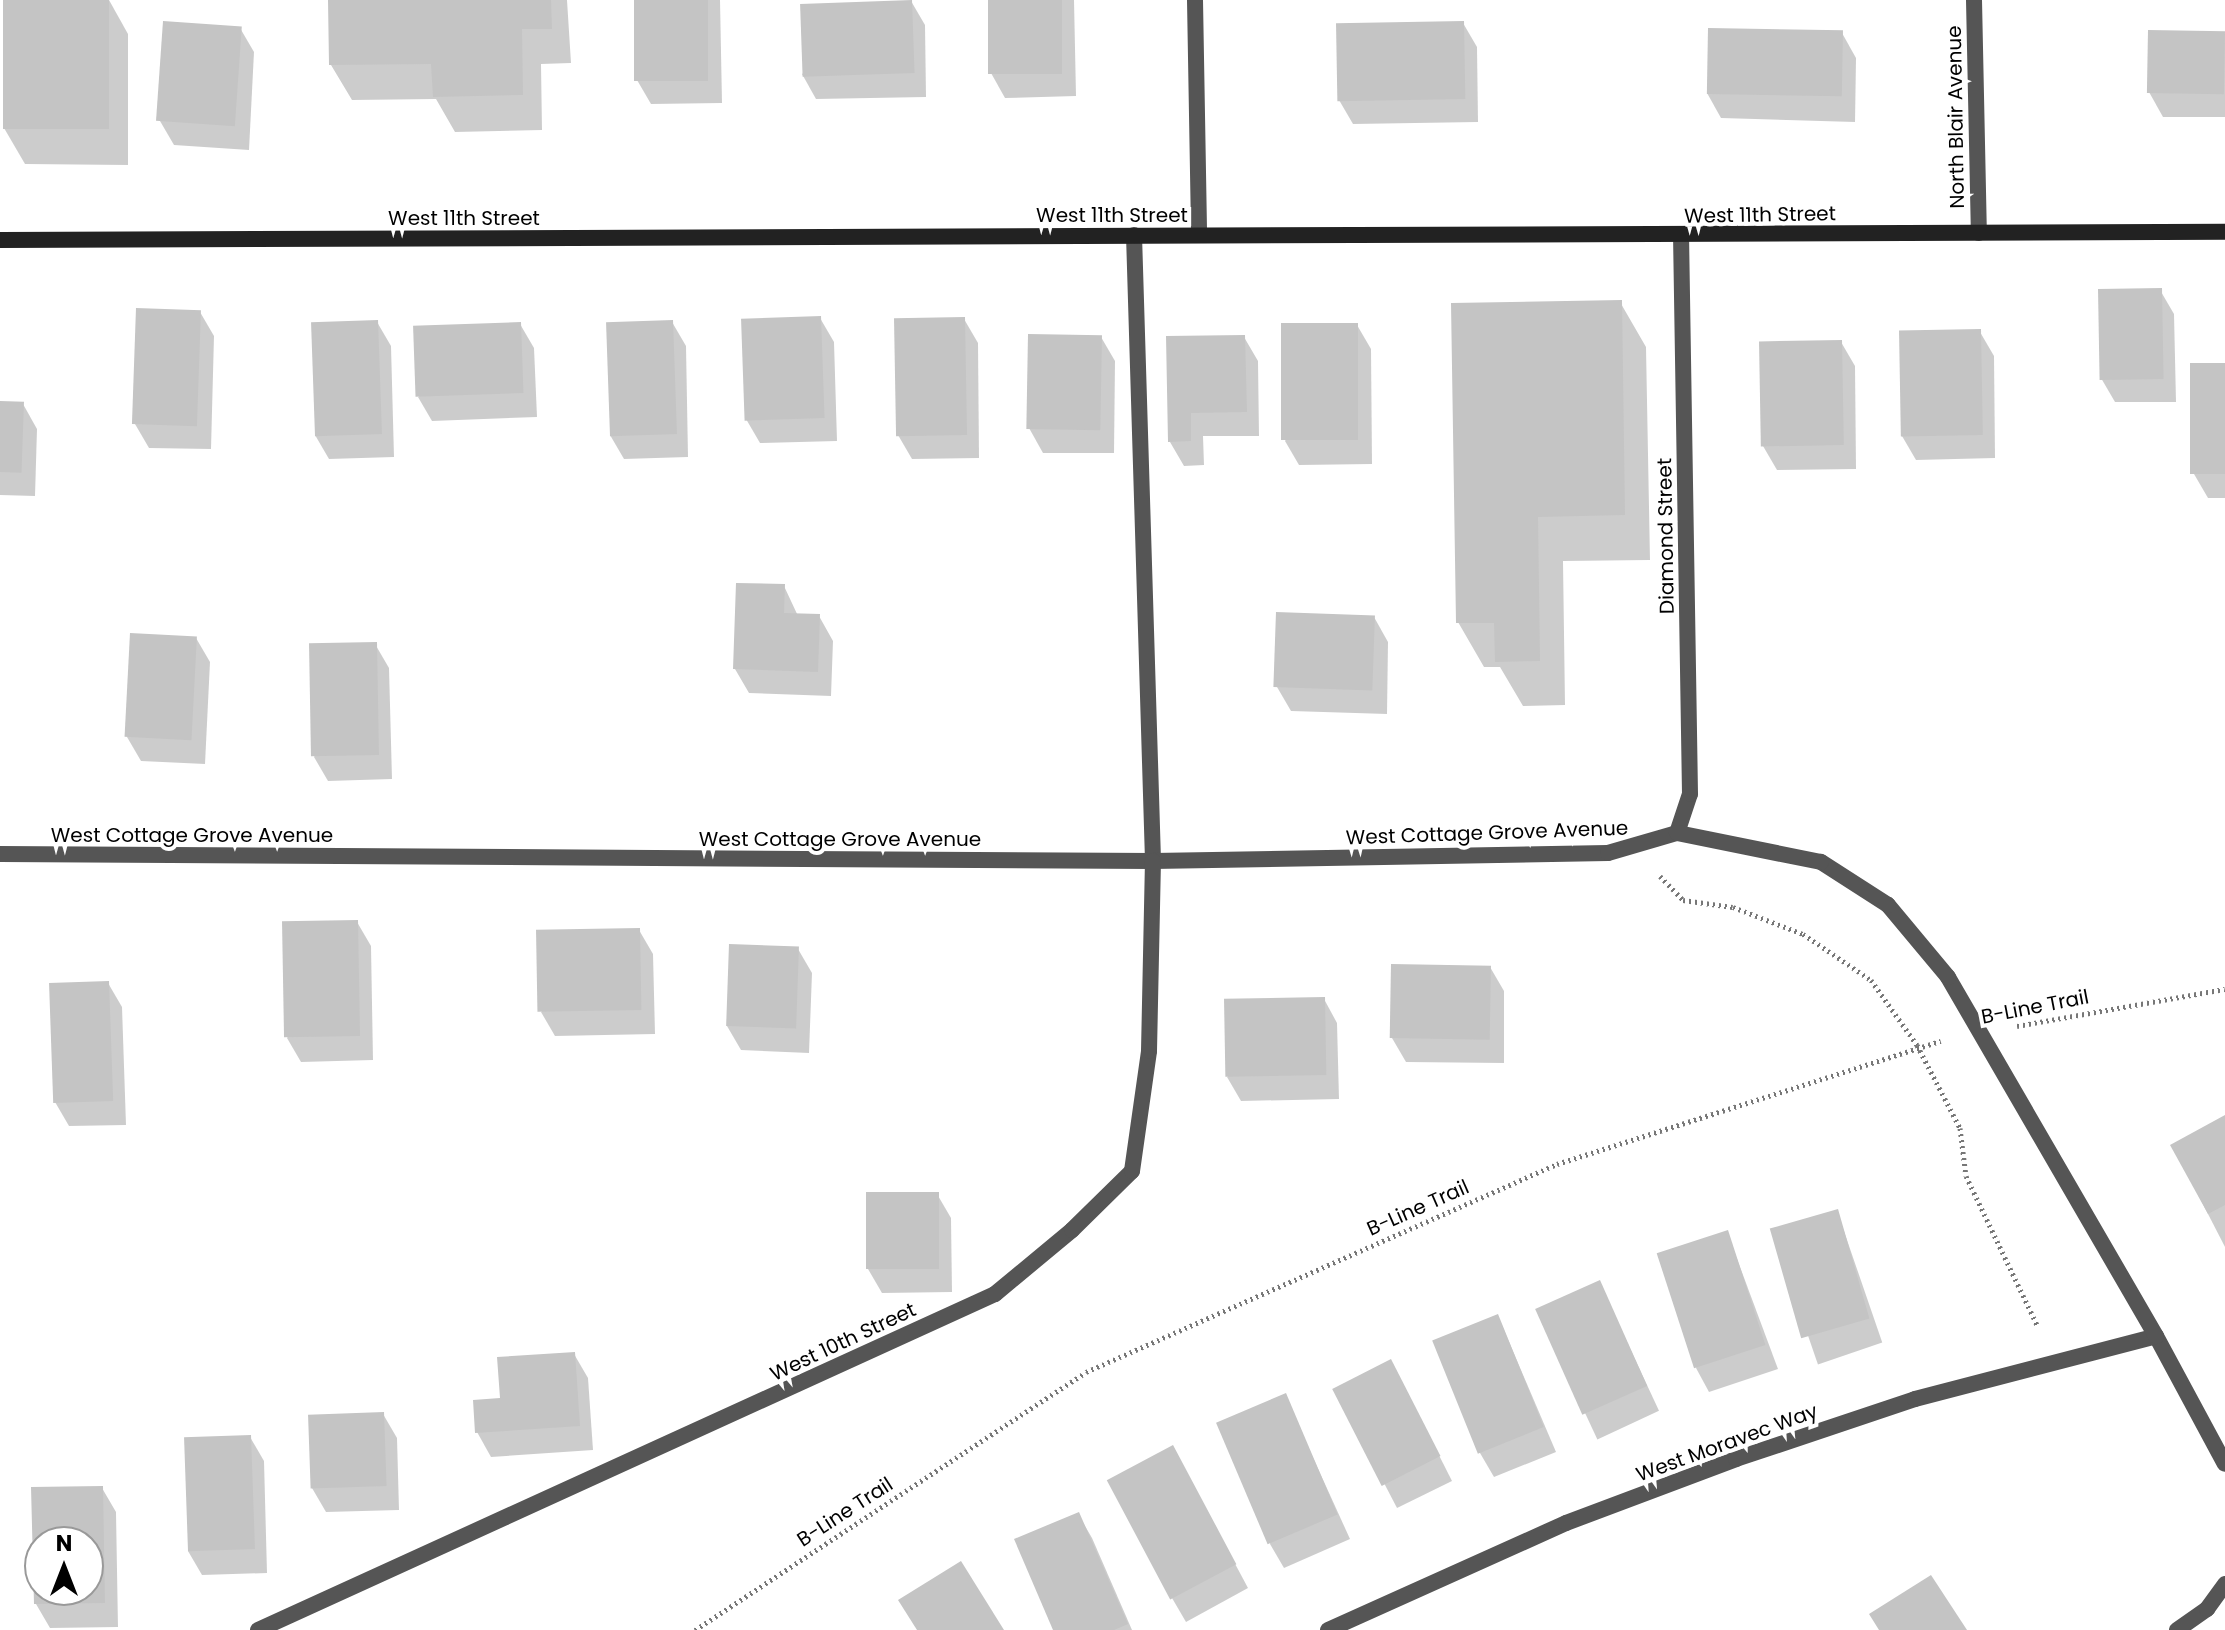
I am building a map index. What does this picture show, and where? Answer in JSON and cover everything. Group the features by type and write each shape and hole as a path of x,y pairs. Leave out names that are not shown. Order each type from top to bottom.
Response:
{"street":[{"path":"1195,0 1199,235"},
{"name":"North Blair Avenue","path":"1974,0 1979,233"},
{"name":"West 11th Street","path":"0,240 2225,232"},
{"name":"West 10th Street","path":"258,1630 995,1294 1072,1230 1132,1171 1149,1051 1153,861 1134,235"},
{"name":"Diamond Street","path":"1677,833 1690,794 1681,236"},
{"path":"1677,833 1821,862 1858,883 1913,933 1982,1034 2156,1336 2225,1464"},
{"name":"West Cottage Grove Avenue","path":"0,854 1153,861 1634,849 1677,833"},
{"name":"West Moravec Way","path":"1328,1630 1566,1523 1736,1459 1915,1399 2156,1336"},
{"path":"2177,1630 2207,1609 2225,1584"}],"path":[{"path":"1634,849 1683,900 1733,907 1803,934 1871,980 1917,1045 1960,1128 1966,1176 2022,1297"},
{"name":"B-Line Trail","path":"695,1630 1086,1372 1557,1164 1917,1045 2225,989"}],"building":[{"path":"3,0 109,0 109,129 3,129"},
{"path":"328,0 551,0 552,29 522,29 523,95 433,97 431,64 329,65"},
{"path":"634,0 708,0 708,81 634,81"},
{"path":"912,0 915,73 803,77 800,4"},
{"path":"988,0 1062,0 1062,74 988,74"},
{"path":"163,21 242,27 235,126 156,121"},
{"path":"1464,21 1465,99 1337,101 1336,23"},
{"path":"1708,28 1843,30 1842,96 1707,94"},
{"path":"2148,30 2225,31 2224,94 2147,93"},
{"path":"2162,288 2164,379 2100,380 2098,289"},
{"path":"1622,300 1625,515 1538,517 1540,661 1495,662 1494,623 1456,623 1451,303"},
{"path":"136,308 201,310 197,426 132,424"},
{"path":"821,316 825,418 745,421 741,319"},
{"path":"965,317 967,435 896,436 894,318"},
{"path":"378,320 382,434 315,436 311,322"},
{"path":"673,320 677,434 610,436 606,322"},
{"path":"521,322 523,393 416,397 413,326"},
{"path":"1281,323 1358,323 1358,440 1281,440"},
{"path":"1981,329 1983,435 1901,436 1899,330"},
{"path":"1028,334 1102,335 1100,430 1026,429"},
{"path":"1245,335 1247,412 1191,413 1191,441 1168,442 1166,336"},
{"path":"1842,340 1844,445 1761,446 1759,341"},
{"path":"2190,363 2225,363 2225,474 2190,474"},
{"path":"0,401 24,402 22,473 0,472"},
{"path":"736,583 785,584 784,613 820,614 818,672 733,669"},
{"path":"1276,612 1375,615 1372,690 1273,687"},
{"path":"130,633 197,637 191,740 125,737"},
{"path":"377,642 379,755 311,756 309,643"},
{"path":"358,920 360,1036 284,1037 282,921"},
{"path":"640,928 641,1010 537,1012 536,930"},
{"path":"729,944 799,946 796,1028 726,1026"},
{"path":"1391,964 1491,966 1490,1040 1390,1038"},
{"path":"109,981 113,1101 53,1103 49,983"},
{"path":"1325,997 1326,1075 1225,1077 1224,999"},
{"path":"2225,1115 2225,1205 2208,1214 2170,1145"},
{"path":"866,1192 939,1192 939,1269 866,1269"},
{"path":"1838,1209 1869,1319 1801,1338 1770,1229"},
{"path":"1728,1230 1765,1345 1694,1368 1657,1253"},
{"path":"1600,1280 1647,1386 1582,1415 1535,1309"},
{"path":"1498,1314 1544,1427 1478,1454 1432,1341"},
{"path":"575,1352 580,1426 475,1433 473,1400 500,1398 497,1357"},
{"path":"1391,1359 1440,1456 1382,1486 1332,1389"},
{"path":"1286,1393 1338,1515 1268,1544 1216,1423"},
{"path":"384,1412 387,1486 311,1489 308,1415"},
{"path":"251,1435 255,1549 188,1551 184,1437"},
{"path":"1173,1445 1236,1564 1170,1599 1107,1480"},
{"path":"103,1486 104,1526 32,1526 31,1487"},
{"path":"1079,1512 1128,1624 1114,1630 1053,1630 1014,1539"},
{"path":"961,1561 1004,1630 917,1630 898,1600"},
{"path":"1931,1575 1967,1630 1879,1630 1869,1614"}]}
